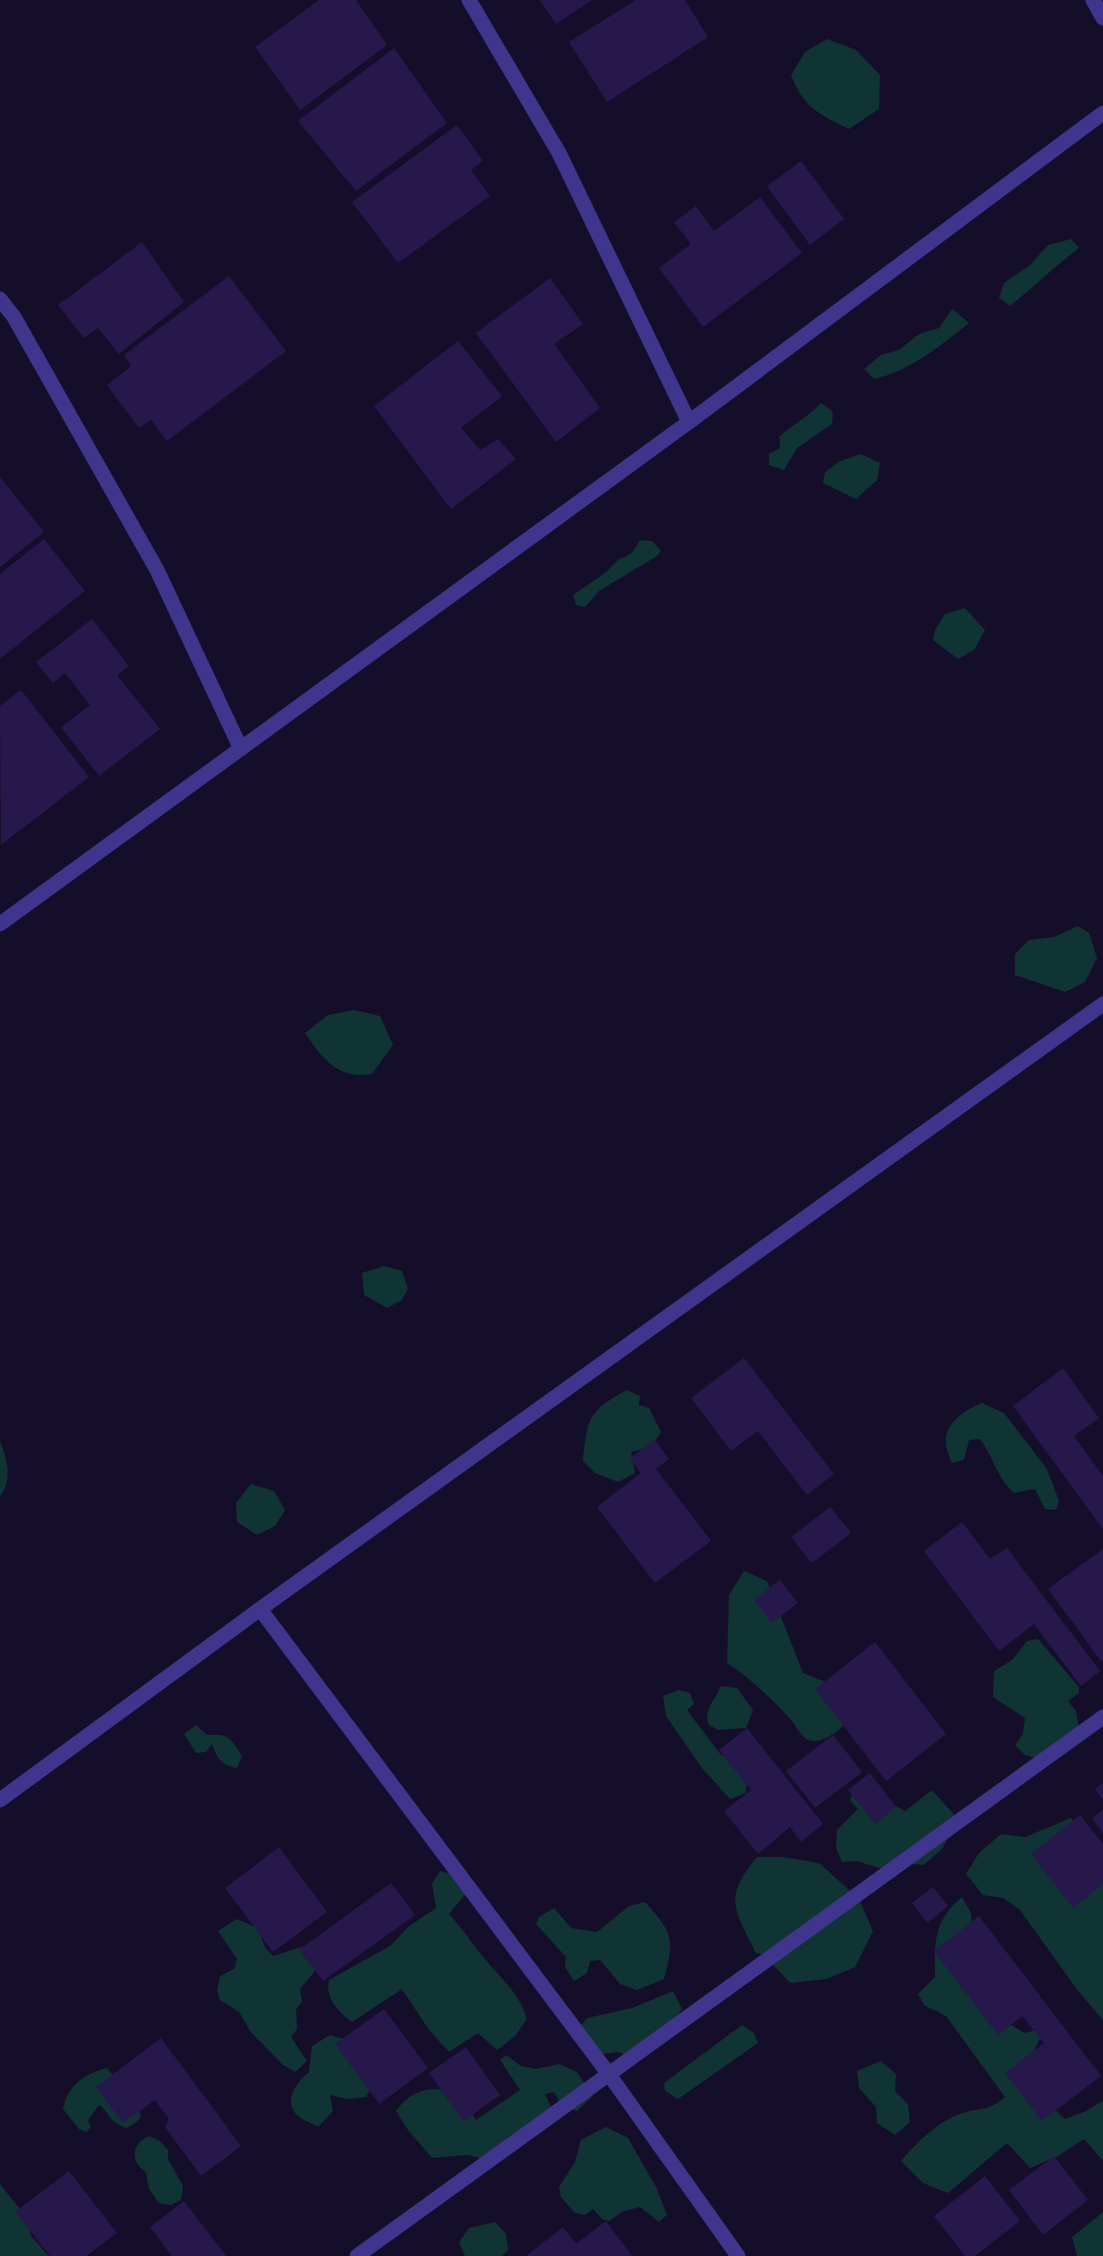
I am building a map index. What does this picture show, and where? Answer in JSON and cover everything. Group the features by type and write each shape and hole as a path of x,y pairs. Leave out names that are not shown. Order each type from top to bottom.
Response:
{"street":[{"path":"469,0 559,153 689,422"},
{"path":"1094,0 1103,18"},
{"path":"0,924 689,422 1103,113"},
{"path":"0,299 14,317 157,570 241,749"},
{"path":"0,1800 260,1609 1103,1004"},
{"path":"260,1609 608,2073 738,2256"},
{"path":"357,2256 1103,1716"}],"green space":[{"path":"827,39 856,50 880,75 879,109 849,129 829,119 807,103 791,75 805,52"},
{"path":"1071,239 1079,248 1019,299 1010,306 999,298 1004,283 1030,265 1048,245"},
{"path":"952,309 969,323 936,349 912,364 874,379 864,369 881,355 899,350 919,334 939,328"},
{"path":"821,403 833,412 832,424 797,448 784,470 769,465 769,454 780,448 779,437"},
{"path":"861,454 880,463 877,480 856,499 823,483 825,472 840,461"},
{"path":"640,540 652,541 661,551 657,556 599,591 585,607 576,605 573,595 605,573 618,560 632,553"},
{"path":"965,608 985,630 974,650 958,659 933,640 935,630 945,614"},
{"path":"1078,926 1089,933 1097,958 1085,982 1065,992 1015,975 1015,954 1029,940 1054,937"},
{"path":"354,1010 380,1016 393,1045 372,1074 350,1074 340,1070 325,1059 305,1033 328,1015"},
{"path":"384,1266 402,1271 408,1289 402,1300 387,1308 364,1295 362,1273"},
{"path":"627,1390 640,1396 639,1405 649,1408 661,1432 651,1447 631,1452 635,1473 618,1482 595,1473 583,1461 588,1425 592,1417 604,1404"},
{"path":"982,1403 1004,1413 1047,1469 1059,1501 1056,1510 1045,1509 1035,1489 1014,1493 998,1473 980,1439 969,1440 964,1460 952,1463 946,1443 950,1426 963,1413"},
{"path":"0,1441 7,1462 8,1476 0,1496"},
{"path":"251,1484 274,1491 285,1510 275,1526 257,1535 237,1522 236,1503"},
{"path":"744,1571 767,1581 803,1673 826,1682 849,1721 828,1737 818,1741 805,1738 768,1696 727,1663 729,1595"},
{"path":"1038,1639 1079,1687 1079,1693 1068,1701 1076,1711 1080,1734 1047,1761 1025,1755 1015,1745 1023,1734 1025,1718 993,1697 994,1671 1012,1660 1027,1641"},
{"path":"721,1686 737,1688 753,1710 746,1728 718,1730 709,1725 708,1710"},
{"path":"679,1690 690,1693 694,1704 687,1710 721,1755 736,1759 747,1771 746,1793 730,1799 702,1768 666,1716 663,1696"},
{"path":"196,1725 207,1735 225,1736 232,1741 242,1756 237,1768 220,1760 212,1744 206,1752 196,1753 184,1734"},
{"path":"932,1790 958,1819 942,1849 924,1865 911,1864 898,1874 857,1861 842,1862 836,1848 837,1830 858,1809 850,1800 853,1793 867,1791 905,1811"},
{"path":"1071,1818 1103,1852 1103,2020 1078,1991 1020,1910 1003,1898 983,1895 966,1874 979,1853 1001,1834 1025,1837"},
{"path":"757,1857 783,1857 819,1863 859,1899 873,1931 855,1967 827,1979 790,1983 764,1955 756,1953 738,1914 736,1894 739,1883"},
{"path":"440,1871 461,1876 468,1891 449,1914 509,1986 524,2009 527,2019 515,2036 497,2050 478,2033 449,2052 429,2030 402,1989 352,2022 334,2004 329,1993 329,1980 390,1946 408,1927 436,1908 432,1884"},
{"path":"962,1897 971,1913 972,1926 1010,2024 1024,2033 1036,2030 1041,2037 1033,2052 1051,2106 1065,2119 1084,2112 1103,2101 1103,2161 1084,2139 1058,2156 1030,2168 1007,2143 948,2193 923,2183 901,2161 938,2125 956,2115 989,2107 1005,2097 946,2016 924,2005 918,1994 935,1977 938,1932 946,1915"},
{"path":"645,1902 666,1929 670,1954 664,1979 637,1990 620,1984 600,1960 590,1961 587,1973 574,1981 565,1967 566,1957 536,1924 539,1917 554,1908 571,1928 597,1932 629,1906"},
{"path":"237,1919 258,1928 265,1947 273,1956 314,1943 324,1960 300,1989 302,2002 296,2009 297,2029 291,2037 307,2061 295,2072 282,2064 250,2031 239,2012 220,2000 217,1990 220,1976 234,1969 237,1959 218,1931"},
{"path":"673,1991 682,2009 663,2038 637,2060 618,2052 594,2055 576,2031 587,2018 632,2008"},
{"path":"742,2025 754,2033 758,2043 678,2099 665,2091 664,2083"},
{"path":"330,2035 348,2040 375,2082 366,2097 347,2099 330,2095 333,2111 318,2127 296,2114 291,2102 300,2080 309,2072 312,2046"},
{"path":"506,2055 521,2066 536,2069 559,2064 577,2072 593,2096 577,2111 562,2106 554,2092 545,2094 551,2107 548,2122 510,2135 497,2158 483,2159 468,2155 432,2158 408,2130 396,2111 416,2093 441,2089 462,2098 476,2120 520,2090 500,2060"},
{"path":"881,2061 896,2074 895,2091 908,2104 910,2122 895,2135 877,2123 876,2107 859,2088 857,2071"},
{"path":"107,2068 137,2105 141,2116 137,2122 127,2128 116,2123 99,2105 88,2120 91,2127 86,2132 79,2129 63,2109 65,2101 73,2087 84,2077"},
{"path":"606,2127 628,2138 656,2187 667,2215 659,2222 640,2207 624,2211 609,2221 602,2219 593,2209 585,2215 575,2213 561,2197 559,2187 575,2162 581,2140"},
{"path":"149,2136 160,2141 168,2150 168,2159 183,2186 181,2200 171,2205 159,2203 149,2189 146,2172 135,2158 136,2148 143,2139"},
{"path":"0,2184 27,2218 31,2236 49,2256 0,2256"},
{"path":"1103,2212 1103,2256 1077,2256 1072,2237"},
{"path":"495,2222 506,2234 508,2250 502,2256 465,2256 459,2242 469,2228"}],"building":[{"path":"319,0 356,0 387,45 300,110 255,47"},
{"path":"540,0 592,0 556,24"},
{"path":"636,0 685,0 708,37 607,102 569,42"},
{"path":"394,48 447,123 356,191 298,121"},
{"path":"457,125 483,161 471,170 490,196 398,263 352,202"},
{"path":"801,161 844,219 810,245 767,186"},
{"path":"760,197 802,253 703,327 659,268 691,244 674,222 696,206 714,231"},
{"path":"142,242 184,302 119,354 98,328 84,338 58,305"},
{"path":"229,276 286,351 167,441 151,420 139,428 107,385 131,366 124,355"},
{"path":"550,278 583,324 554,344 600,408 556,442 476,333"},
{"path":"458,341 502,396 461,428 480,450 498,439 516,459 451,509 374,406"},
{"path":"0,477 44,532 0,567"},
{"path":"44,539 85,591 0,659 0,574"},
{"path":"92,619 129,666 117,675 160,729 99,776 61,727 90,705 65,673 53,683 36,662"},
{"path":"21,690 89,777 1,845 0,706"},
{"path":"744,1358 834,1474 807,1495 758,1431 731,1451 691,1398"},
{"path":"1063,1368 1099,1418 1074,1436 1103,1476 1103,1529 1013,1406"},
{"path":"655,1440 669,1459 656,1469 711,1541 655,1583 597,1507 641,1473 630,1458"},
{"path":"830,1507 851,1533 812,1563 791,1537"},
{"path":"962,1522 990,1559 1007,1548 1100,1671 1081,1686 1034,1624 999,1651 924,1551"},
{"path":"1103,1549 1103,1660 1101,1661 1048,1589"},
{"path":"780,1580 798,1603 772,1623 754,1600"},
{"path":"875,1642 946,1734 886,1781 815,1689"},
{"path":"747,1728 823,1824 801,1842 790,1827 758,1854 724,1811 751,1790 719,1750"},
{"path":"833,1735 862,1772 815,1808 786,1771"},
{"path":"870,1773 896,1807 875,1824 848,1790"},
{"path":"1103,1783 1103,1801 1095,1789"},
{"path":"1103,1809 1103,1833 1092,1818"},
{"path":"1080,1815 1103,1844 1103,1884 1073,1908 1031,1854"},
{"path":"279,1847 327,1912 273,1952 225,1888"},
{"path":"391,1883 415,1915 323,1981 299,1950"},
{"path":"933,1887 948,1906 927,1923 912,1903"},
{"path":"979,1916 1101,2076 1042,2121 1005,2073 1044,2043 1022,2016 998,2035 934,1951"},
{"path":"384,2009 428,2068 379,2104 335,2044"},
{"path":"161,2038 241,2146 201,2176 165,2127 169,2119 155,2100 123,2123 96,2087"},
{"path":"466,2047 500,2095 463,2121 429,2073"},
{"path":"1054,2156 1088,2200 1043,2235 1009,2190"},
{"path":"69,2171 117,2233 86,2256 50,2256 15,2212"},
{"path":"985,2176 1020,2221 975,2256 965,2256 934,2216"},
{"path":"184,2201 226,2256 172,2256 150,2227"},
{"path":"606,2221 632,2256 526,2256 563,2227 576,2244"}]}
